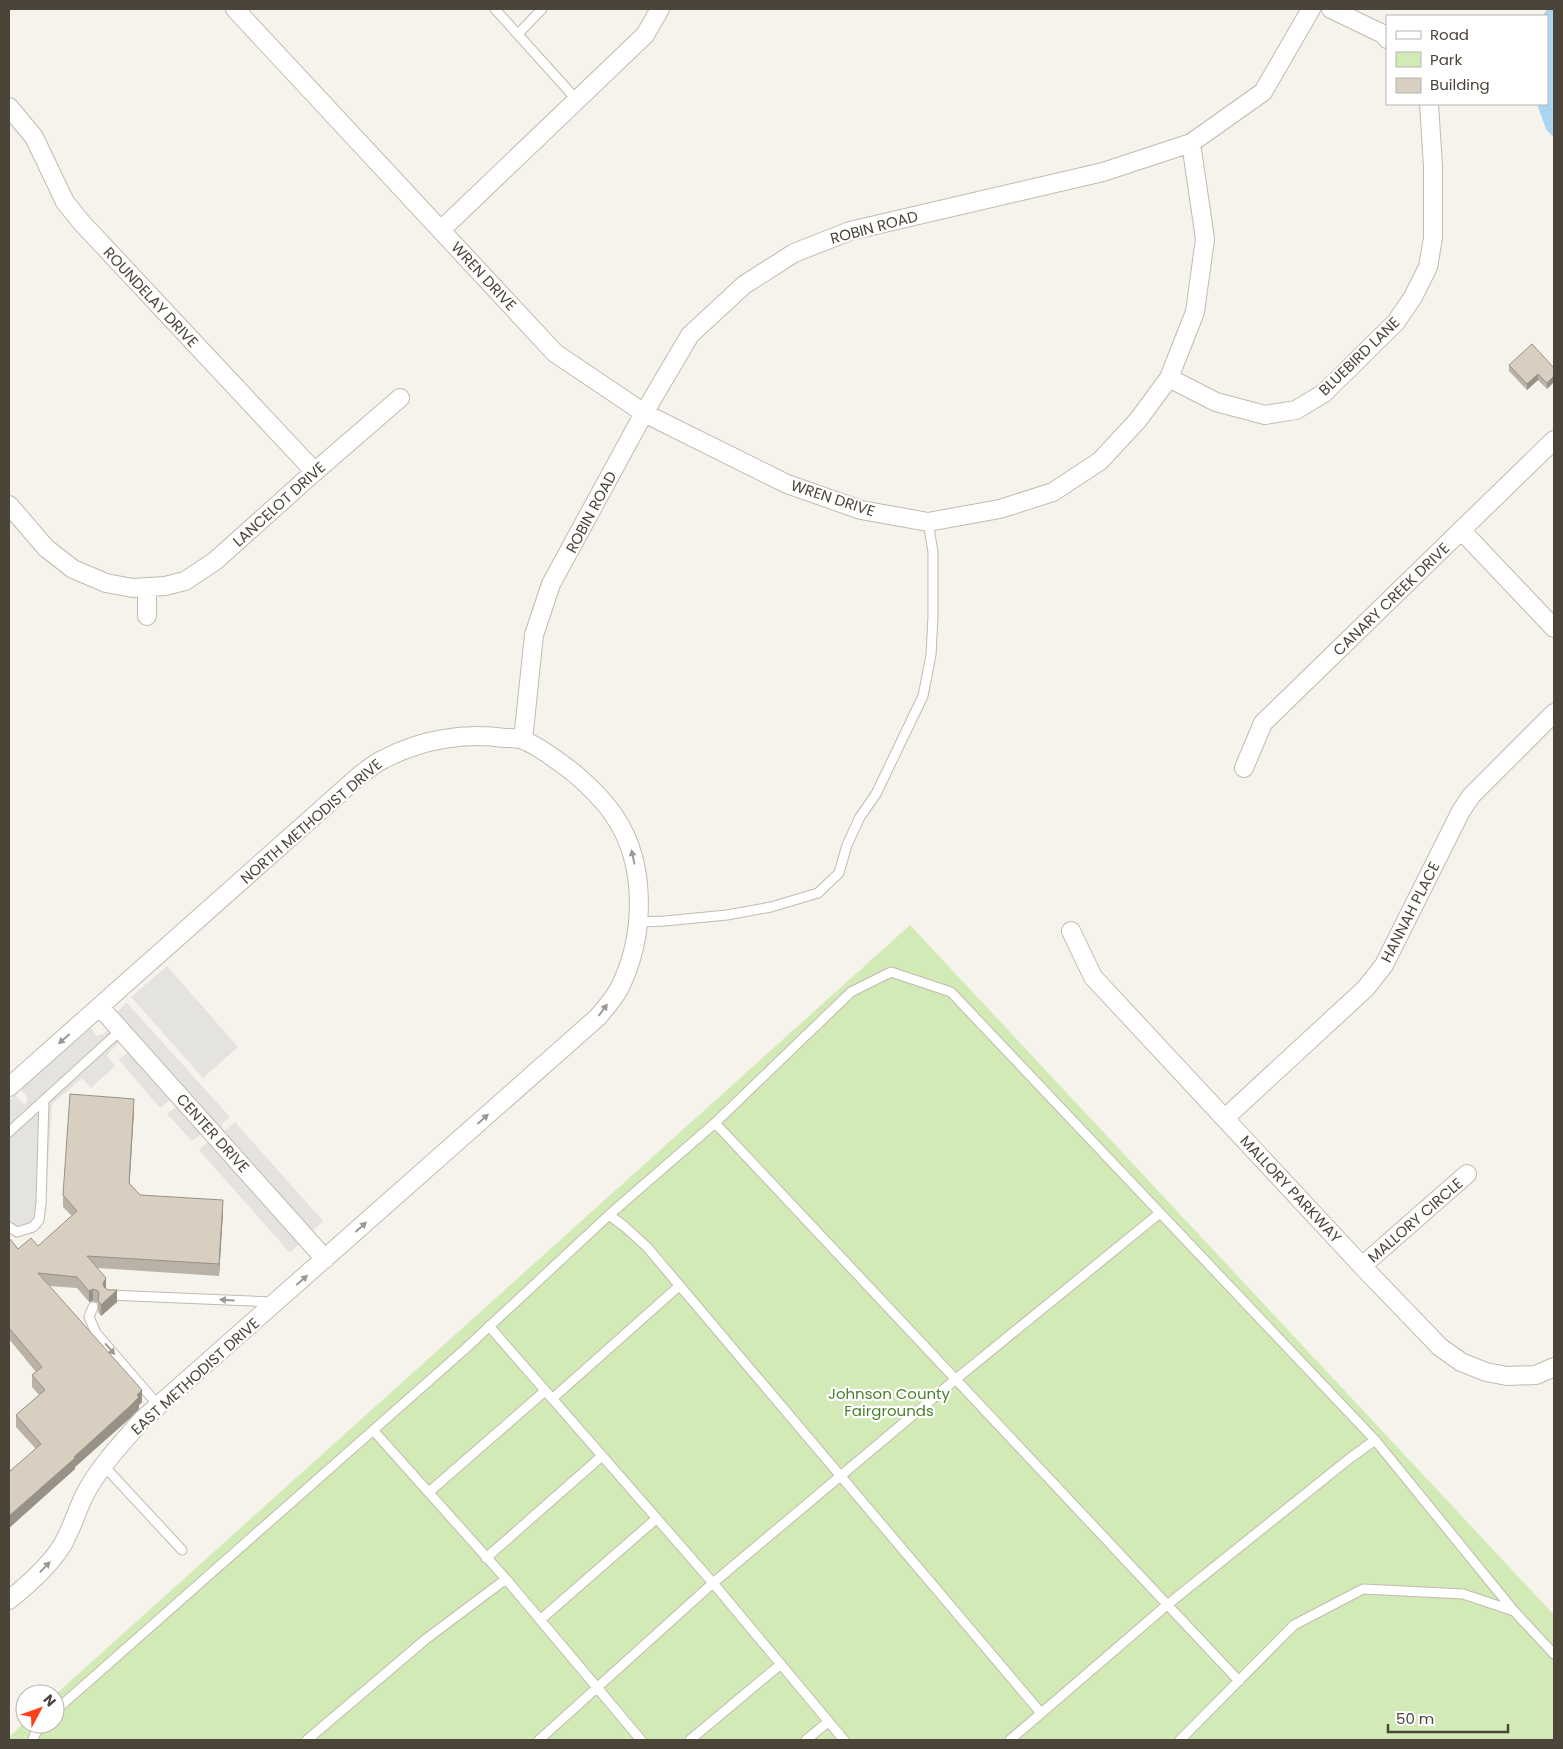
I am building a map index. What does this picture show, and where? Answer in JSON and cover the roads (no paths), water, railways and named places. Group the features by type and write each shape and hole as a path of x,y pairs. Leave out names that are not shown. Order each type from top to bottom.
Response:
{"street":[{"name":"WREN DRIVE","path":"236,9 555,353 644,413 787,484 861,510 928,522 1000,509 1053,492 1100,461 1138,420 1169,378 1195,312 1205,239 1191,143"},
{"name":"WREN DRIVE","path":"441,230 645,35 660,9"},
{"name":"ROBIN ROAD","path":"524,740 534,635 552,584 644,413 690,335 744,286 794,253 850,231 1103,172 1191,143 1263,92 1311,9"},
{"path":"1331,9 1386,37"},
{"name":"BLUEBIRD LANE","path":"1169,378 1216,402 1265,415 1296,410 1324,393 1396,322 1413,297 1428,267 1433,238 1433,166 1428,105"},
{"name":"ROUNDELAY DRIVE","path":"9,107 34,137 65,202 82,223 315,472"},
{"name":"LANCELOT DRIVE","path":"9,505 46,548 73,569 106,584 147,588 185,581 216,562 400,398"},
{"name":"CANARY CREEK DRIVE","path":"1244,768 1263,724 1554,440"},
{"path":"1461,530 1554,628"},
{"path":"147,588 147,616"},
{"name":"HANNAH PLACE","path":"1225,1118 1366,988 1384,965 1461,811 1471,796 1554,713"},
{"name":"NORTH METHODIST DRIVE","path":"9,1087 359,776 381,760 404,749 432,741 464,736 493,736 524,740 558,760 593,789 616,817 631,849 638,886 639,922 633,953 620,988 598,1017 325,1259"},
{"name":"MALLORY PARKWAY","path":"1071,931 1093,977 1440,1347 1461,1362 1486,1372 1507,1376 1536,1375 1554,1367"},
{"name":"CENTER DRIVE","path":"100,1007 325,1259"},
{"name":"MALLORY CIRCLE","path":"1362,1266 1467,1174"},
{"name":"EAST METHODIST DRIVE","path":"9,1600 23,1589 50,1561 63,1544 84,1495 116,1450 158,1405 325,1259"}],"lane":[{"path":"495,9 577,100"},
{"path":"518,34 542,9"},
{"path":"639,922 727,915 771,907 818,893 839,873 847,845 860,817 876,794 923,696 931,656 933,616 933,552 928,522"},
{"path":"65,1702 373,1430 609,1215 715,1123 850,992 891,972 951,992 1375,1440 1514,1611 1554,1654"},
{"path":"9,1132 121,1030"},
{"path":"9,1227 17,1232 34,1227 39,1220 44,1100"},
{"path":"715,1123 1239,1681"},
{"path":"539,1740 712,1583 956,1379 1160,1213"},
{"path":"609,1215 646,1247 1041,1713"},
{"path":"552,1399 679,1286"},
{"path":"109,1294 276,1302"},
{"path":"93,1307 89,1317 96,1333 158,1405"},
{"path":"489,1326 712,1583 844,1740"},
{"path":"429,1492 545,1391"},
{"path":"373,1430 506,1579 641,1740"},
{"path":"1010,1740 1167,1605 1375,1440"},
{"path":"486,1558 602,1456"},
{"path":"104,1466 182,1550"},
{"path":"540,1620 656,1519"},
{"path":"307,1740 426,1639 506,1579"},
{"path":"1180,1740 1294,1625 1363,1589 1463,1594 1514,1611"},
{"path":"690,1740 781,1664"},
{"path":"806,1740 828,1722"}],"water":[{"path":"1547,9 1554,9 1554,138 1546,129 1537,105 1548,105 1548,15 1544,15"}],"park label":[{"name":"Johnson County Fairgrounds","path":"889,1402"}]}
